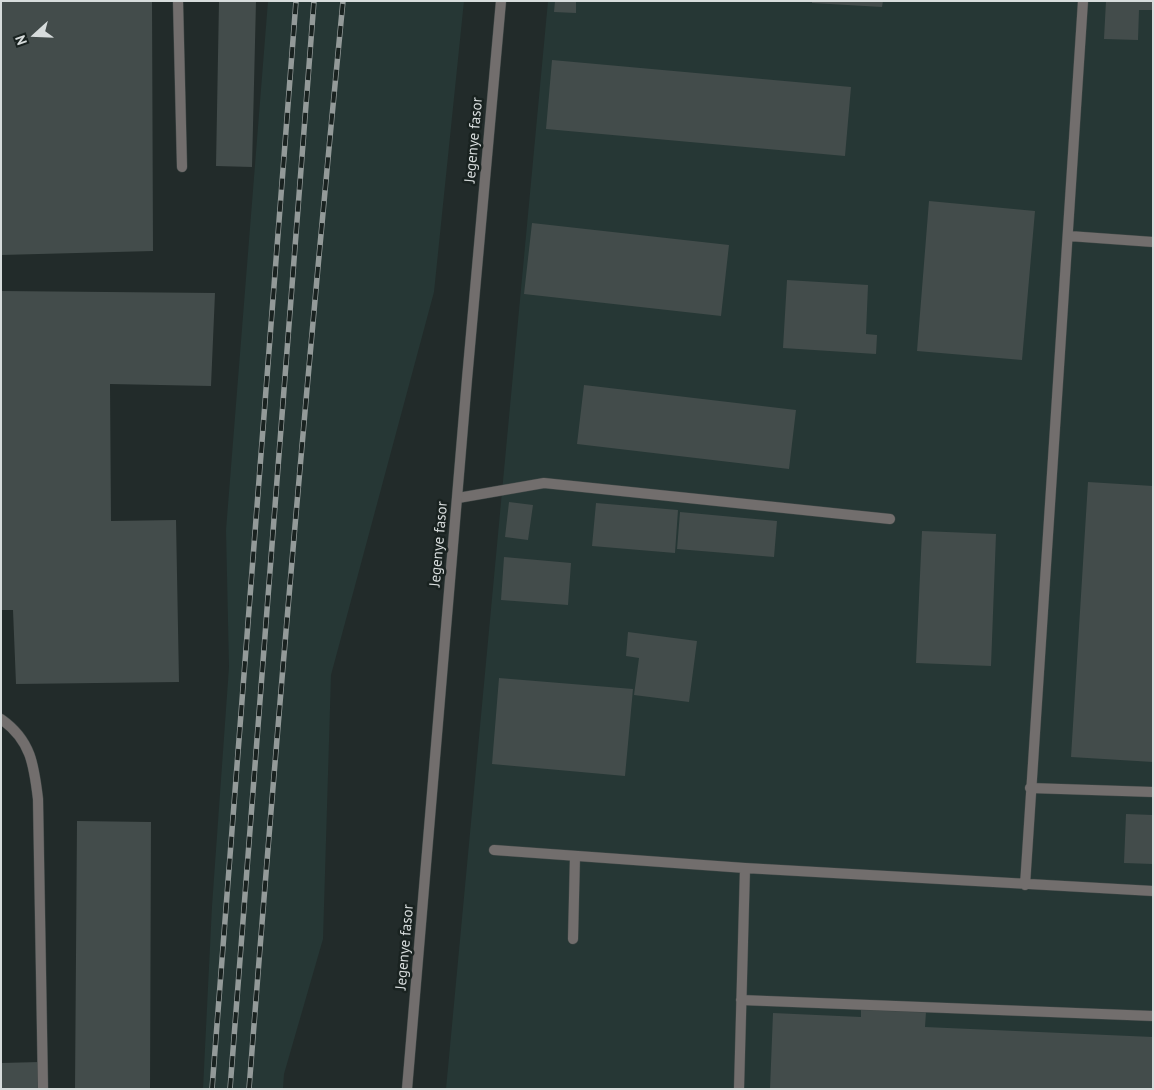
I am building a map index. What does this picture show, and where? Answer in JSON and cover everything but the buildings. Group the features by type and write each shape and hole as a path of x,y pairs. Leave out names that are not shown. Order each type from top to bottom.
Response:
{"street":[{"path":"178,1 182,167"},
{"name":"Jegenye fasor","path":"408,1089 467,379 501,1"},
{"path":"1025,885 1083,1"},
{"path":"1069,236 1153,242"},
{"path":"458,498 544,483 890,519"},
{"path":"1,718 14,728 28,748 34,766 38,799 43,1089"},
{"path":"1030,788 1153,792"},
{"path":"494,850 745,868 1153,891"},
{"path":"573,939 575,856"},
{"path":"739,1089 745,868"},
{"path":"741,1000 1153,1016"}],"shaded area":[{"path":"268,1 464,1 434,292 331,675 323,939 284,1074 283,1089 203,1089 212,906 229,667 226,530"},
{"path":"548,1 1153,1 1153,1089 446,1089"}],"railway":[{"path":"212,1089 296,1"},
{"path":"230,1089 314,1"},
{"path":"249,1089 293,545 343,1"}]}
